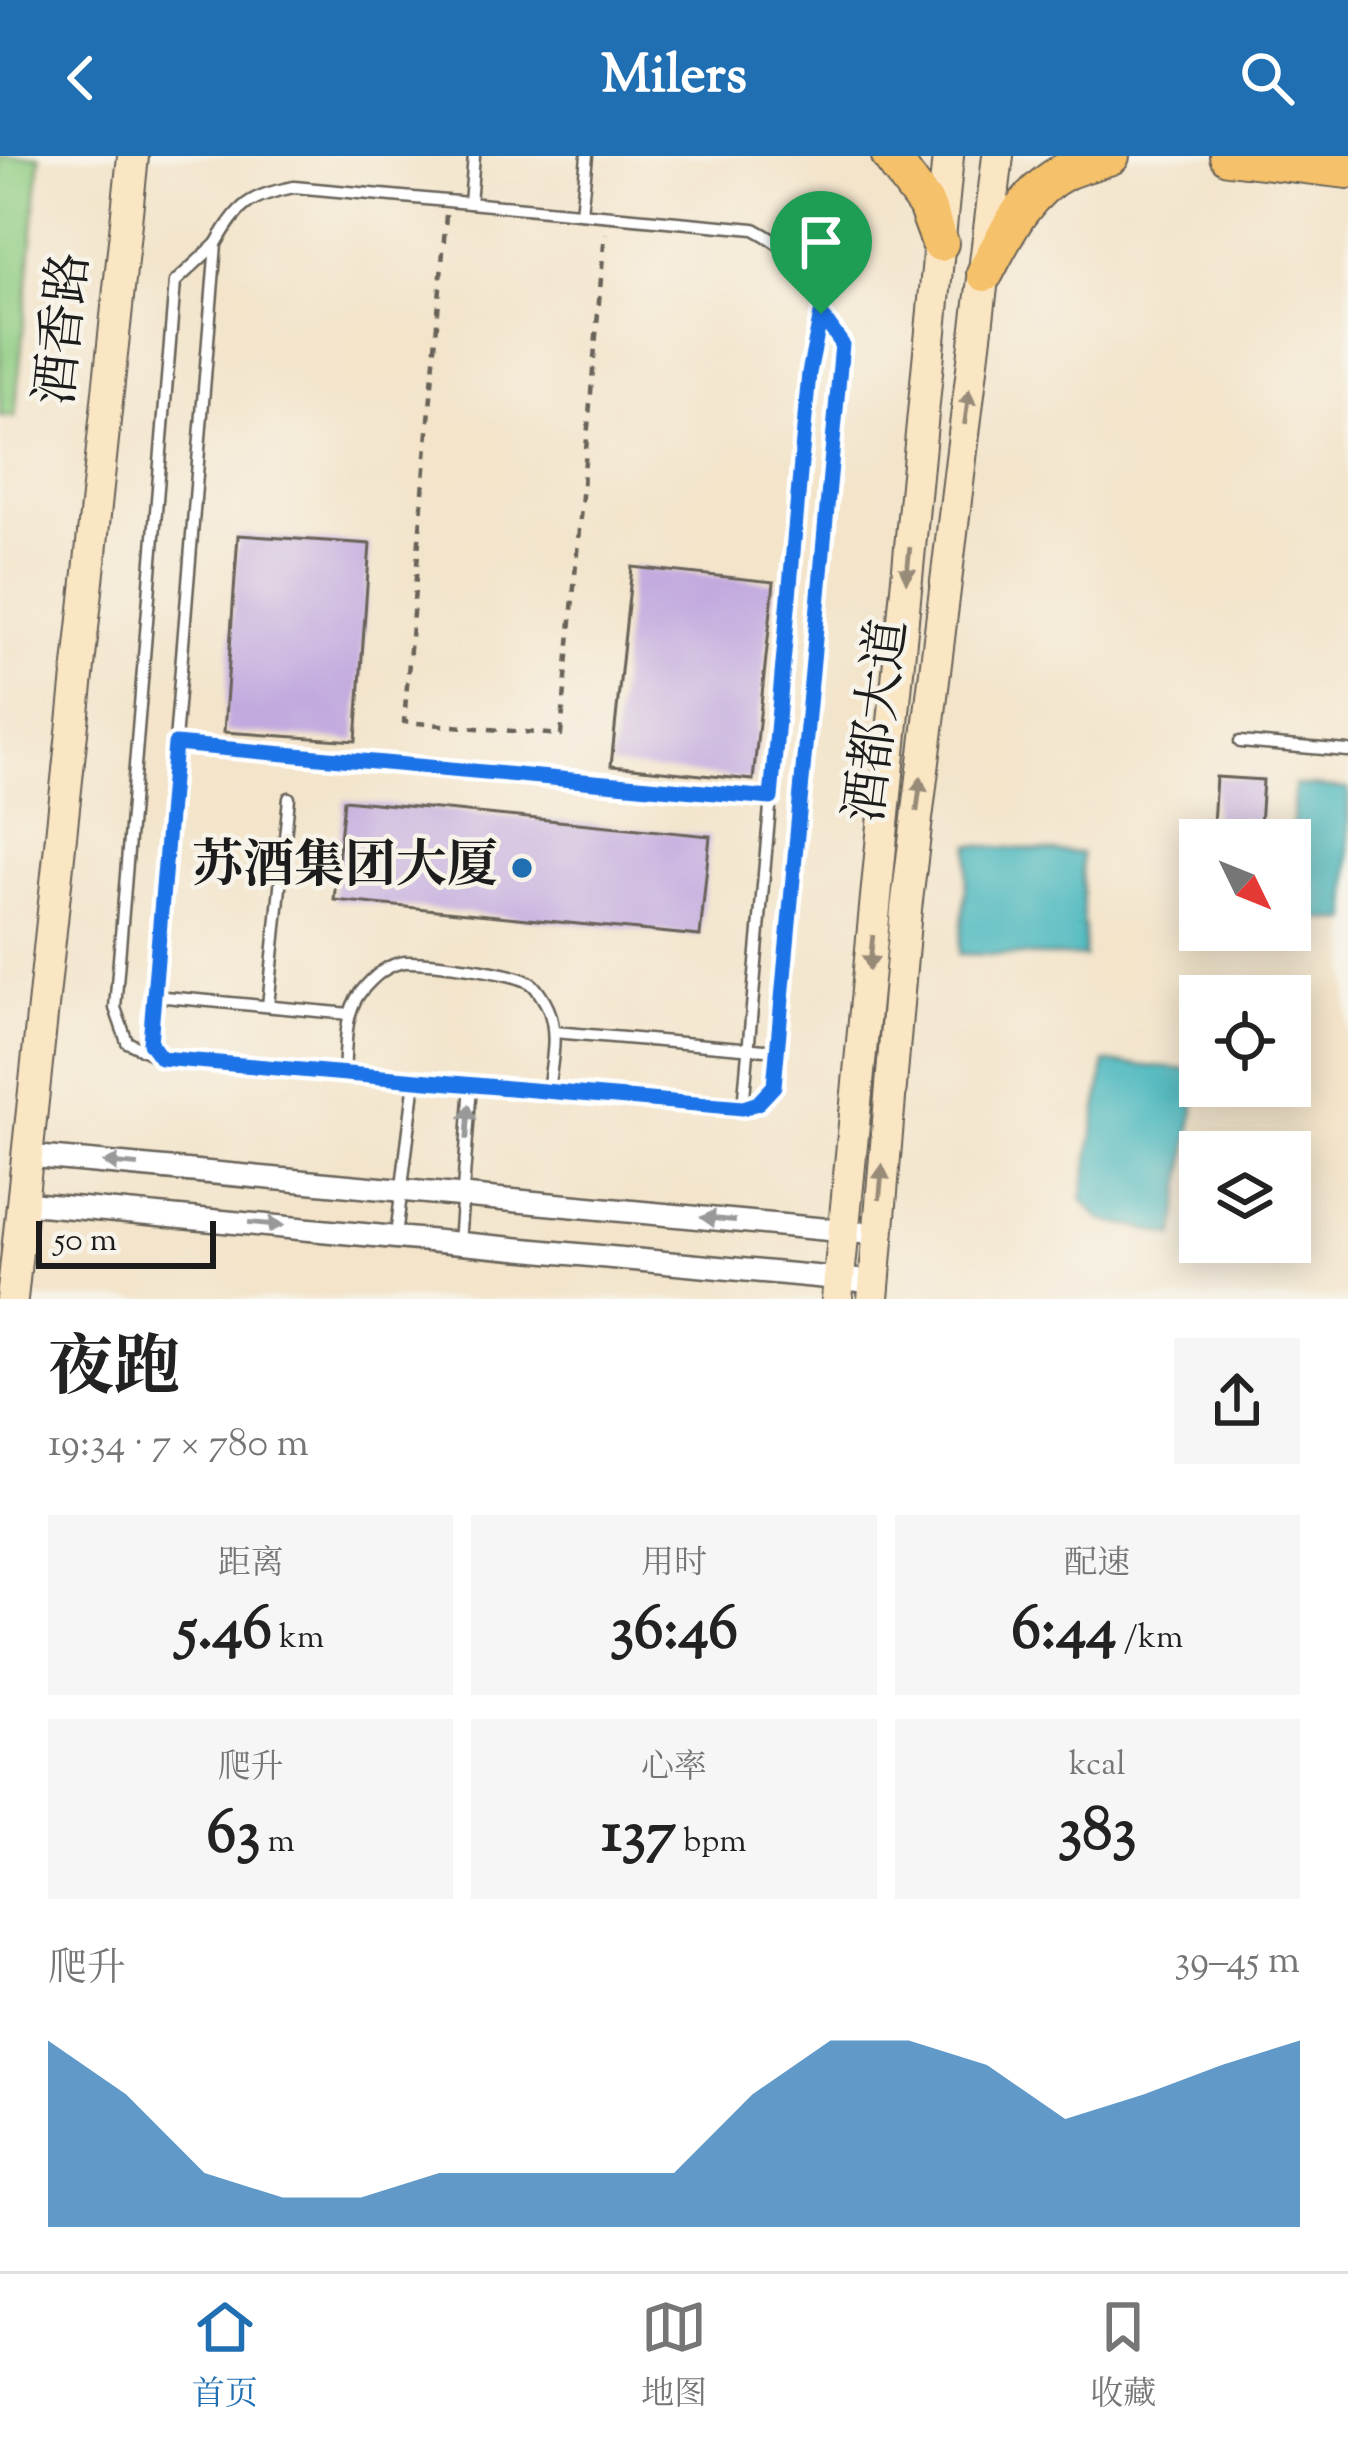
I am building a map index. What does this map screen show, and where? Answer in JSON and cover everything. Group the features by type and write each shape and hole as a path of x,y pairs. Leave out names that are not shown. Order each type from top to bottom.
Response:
{"main road":[{"path":"890,156 926,205 940,243"},
{"path":"985,273 1013,220 1037,193 1065,172 1112,156"},
{"path":"1228,156 1348,170"}],"street":[{"name":"酒香路","path":"12,1299 133,156"},
{"name":"酒都大道","path":"838,1290 948,156"},
{"name":"酒都大道","path":"874,1291 906,909 998,156"},
{"path":"29,1156 877,1234"},
{"path":"24,1203 396,1235 874,1291"}],"lane":[{"path":"470,203 474,156"},
{"path":"581,213 587,156"},
{"path":"294,187 470,203 754,229 783,244 801,262 821,314 842,344 774,1086 758,1103 743,1108 161,1058 127,1042 115,1009 175,282 216,244 249,199 294,187"},
{"path":"161,1058 150,1043 216,244"},
{"path":"743,1108 809,373 821,314"},
{"path":"1240,742 1348,751"},
{"path":"175,744 771,798"},
{"path":"268,1006 289,798"},
{"path":"344,1074 356,997 386,968 403,962 520,977 535,986 548,1008 554,1032 548,1091"},
{"path":"154,997 350,1014"},
{"path":"554,1032 778,1051"},
{"path":"396,1235 416,1080"},
{"path":"458,1243 471,1085"}],"path":[{"path":"448,201 404,722 561,735 606,215"}],"green space":[{"path":"0,156 40,156 15,417 0,416"}],"water":[{"path":"1294,785 1348,789 1348,921 1311,918 1311,819 1293,819"},
{"path":"970,845 1081,853 1085,957 959,954"},
{"path":"1105,1062 1179,1069 1179,1107 1195,1107 1191,1131 1179,1131 1175,1236 1100,1220 1082,1199"}],"building":[{"path":"238,535 370,544 356,741 224,732"},
{"path":"632,567 774,582 753,780 611,766"},
{"path":"1216,777 1263,780 1260,819 1213,819"},
{"name":"苏酒集团大厦","path":"344,800 710,836 700,936 334,900"}],"place":[{"name":"苏酒集团大厦","path":"522,868"}],"route":[{"path":"821,314 842,344 774,1086 758,1103 743,1108 161,1058 150,1043 175,744 771,798 809,373 821,314"}]}
